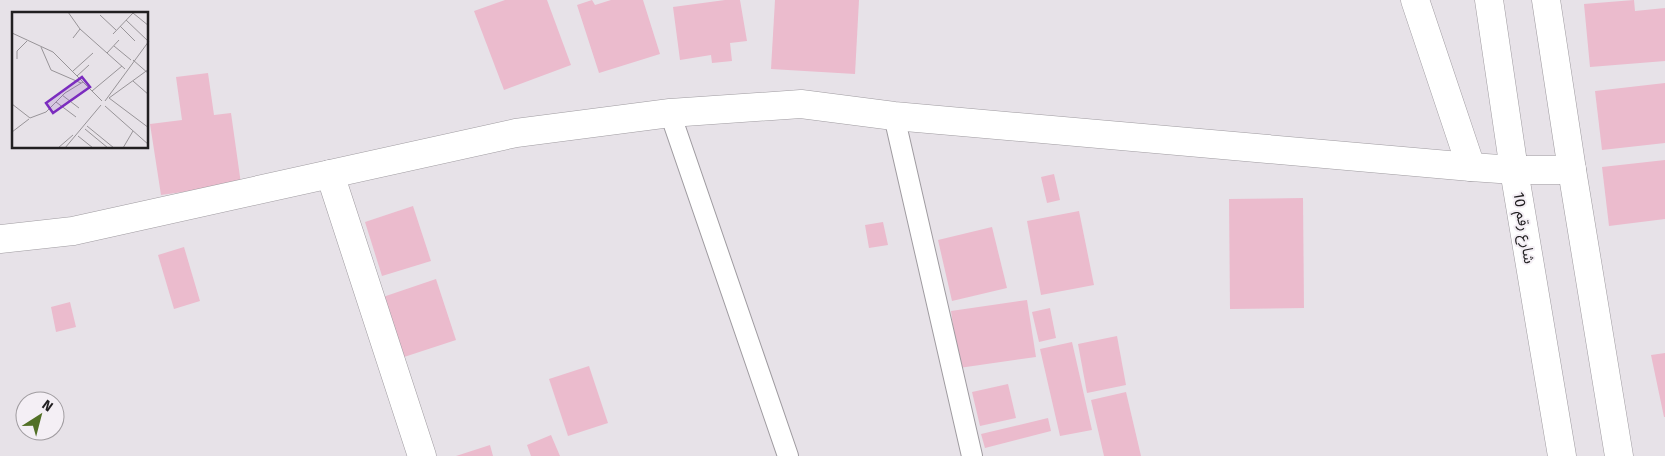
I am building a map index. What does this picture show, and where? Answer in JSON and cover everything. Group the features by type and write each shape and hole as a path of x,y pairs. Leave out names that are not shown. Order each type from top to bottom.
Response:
{"street":[{"path":"1415,0 1471,167"},
{"name":"شارع رقم 10","path":"1489,0 1514,170 1562,456"},
{"path":"1546,0 1619,456"},
{"path":"0,239 73,231 516,133 670,113 801,104 894,116 1471,167 1514,170 1572,170"},
{"path":"330,174 422,456"}],"lane":[{"path":"670,113 788,456"},
{"path":"894,116 972,456"}],"building":[{"path":"505,0 547,0 571,65 504,90 474,11"},
{"path":"592,0 595,5 611,0 643,0 660,54 599,73 577,5"},
{"path":"725,0 740,0 747,41 730,43 732,61 712,63 711,55 680,60 673,7"},
{"path":"775,0 859,0 855,74 771,69"},
{"path":"1634,0 1635,11 1665,8 1665,61 1590,67 1584,4"},
{"path":"208,73 214,115 231,113 241,184 161,195 150,124 182,120 176,77"},
{"path":"1665,83 1665,143 1602,150 1595,91"},
{"path":"1665,160 1665,219 1609,226 1602,167"},
{"path":"1054,174 1060,200 1047,203 1041,177"},
{"path":"1303,198 1304,308 1230,309 1229,199"},
{"path":"413,206 431,261 382,276 365,222"},
{"path":"1079,211 1094,285 1041,295 1027,221"},
{"path":"883,222 888,245 869,248 865,225"},
{"path":"992,227 1007,288 952,301 938,240"},
{"path":"184,247 200,301 174,309 158,255"},
{"path":"436,279 456,340 401,358 380,298"},
{"path":"1027,300 1036,357 959,368 951,311"},
{"path":"70,302 76,327 56,332 51,307"},
{"path":"1050,308 1056,338 1039,342 1032,312"},
{"path":"1117,336 1126,385 1087,393 1078,344"},
{"path":"1072,342 1092,430 1060,436 1040,349"},
{"path":"1665,353 1665,417 1664,417 1651,355"},
{"path":"589,366 608,423 568,436 549,379"},
{"path":"1008,384 1016,418 980,426 972,392"},
{"path":"1126,392 1141,456 1104,456 1091,400"},
{"path":"1048,418 1051,431 985,448 981,434"},
{"path":"551,435 560,456 531,456 527,445"},
{"path":"490,445 493,456 456,456"}]}
